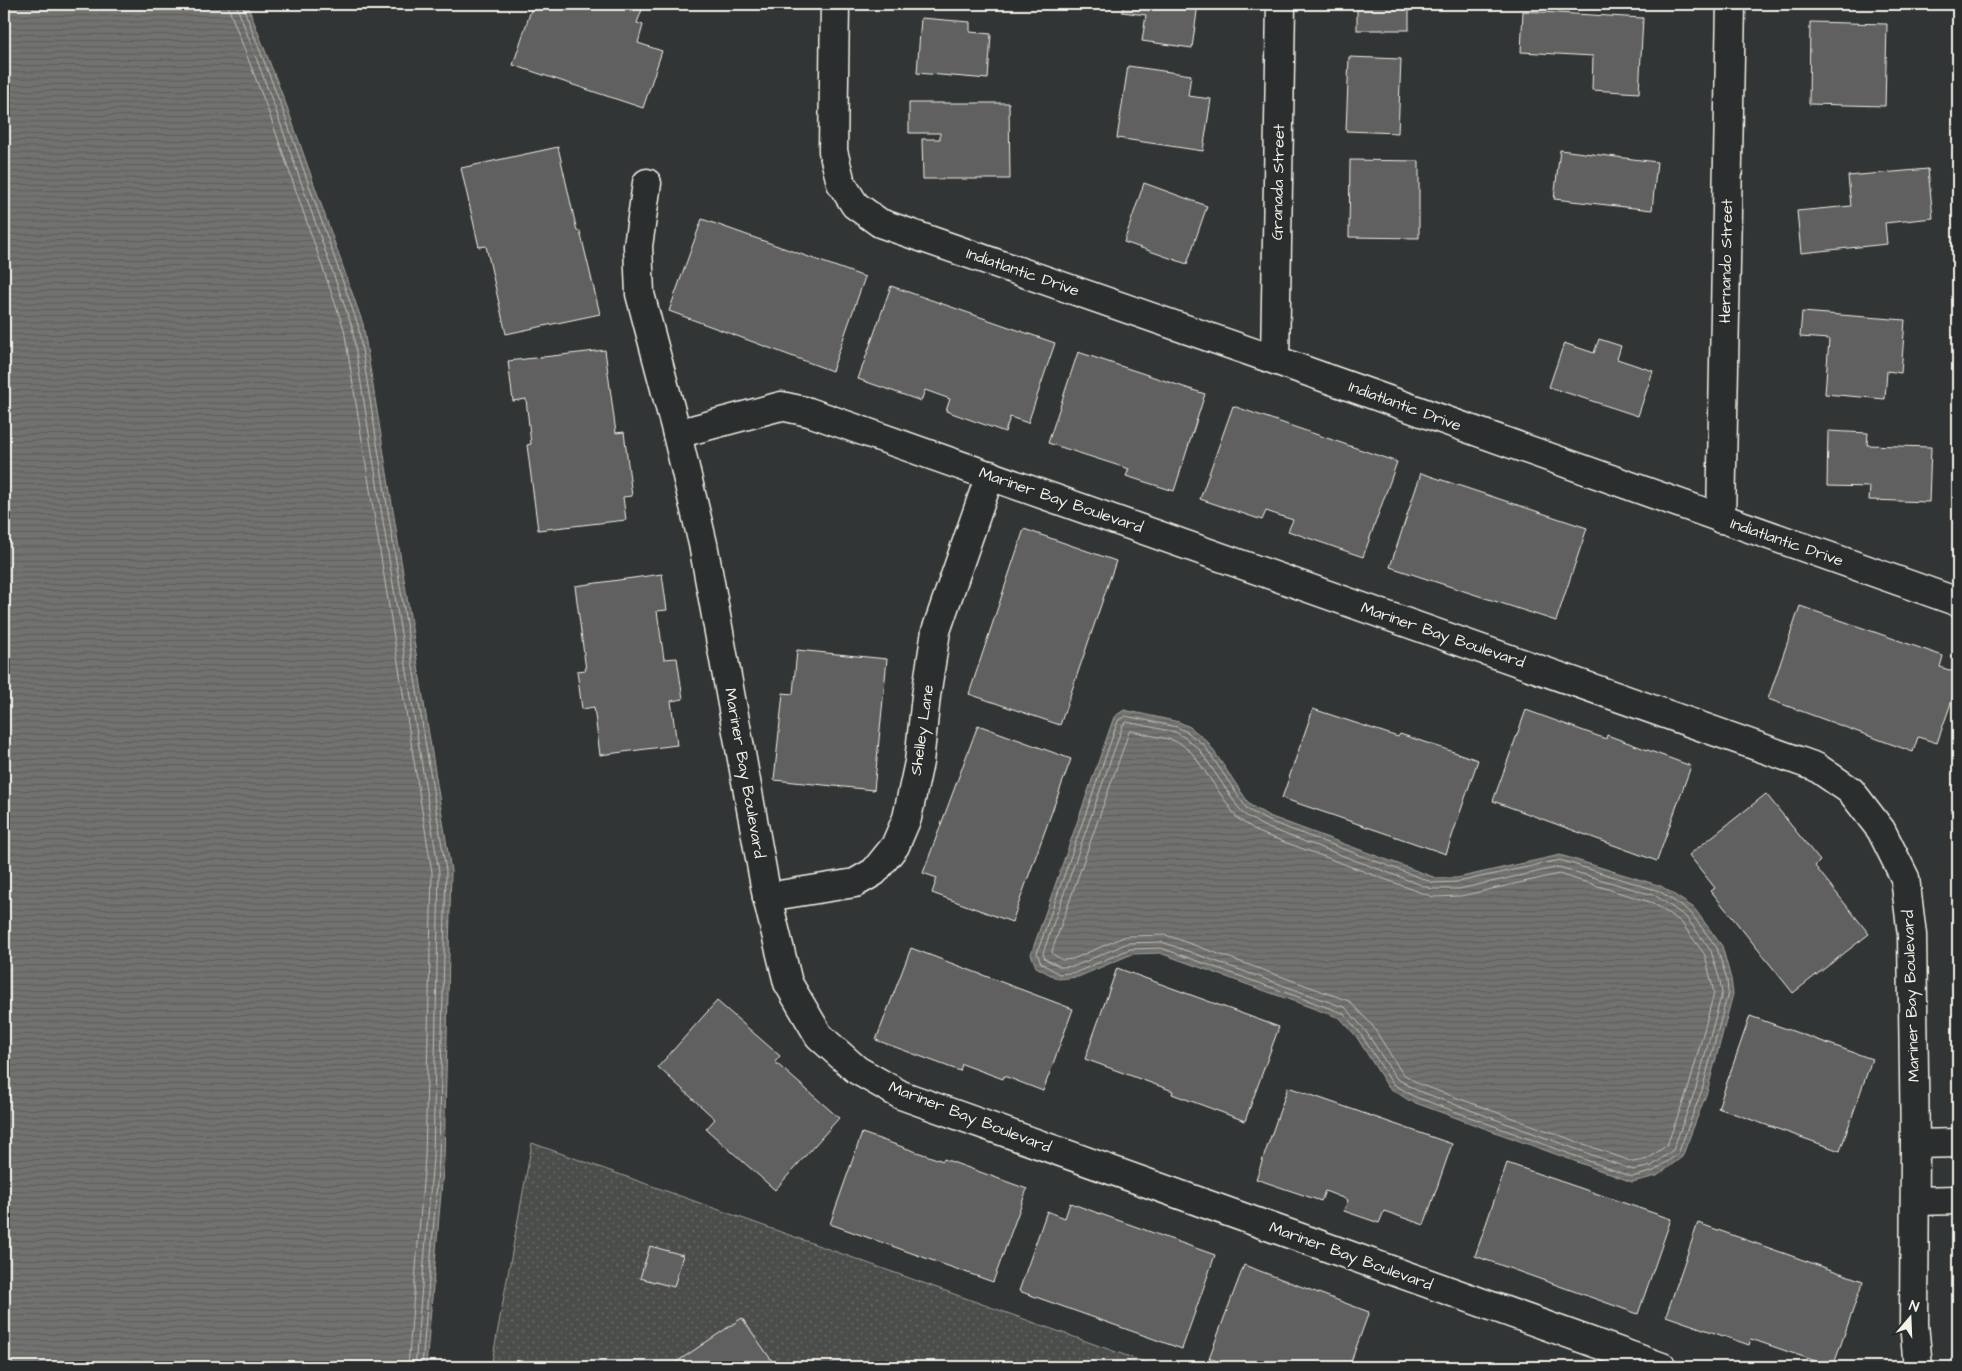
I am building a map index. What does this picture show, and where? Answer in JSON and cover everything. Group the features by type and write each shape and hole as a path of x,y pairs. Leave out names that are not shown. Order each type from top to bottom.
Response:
{"street":[{"name":"Indiatlantic Drive","path":"835,4 833,152 841,183 855,205 880,223 1958,602"},
{"name":"Granada Street","path":"1274,360 1281,4"},
{"name":"Hernando Street","path":"1721,519 1731,4"},
{"name":"Mariner Bay Boulevard","path":"647,183 638,246 640,294 704,544 767,897 788,983 819,1036 857,1070 901,1095 1662,1367"},
{"name":"Mariner Bay Boulevard","path":"677,434 781,406 809,412 1816,767 1851,791 1881,830 1905,878 1912,935 1915,1144 1914,1324 1918,1367"},
{"name":"Shelley Lane","path":"767,897 855,883 874,872 895,846 906,818 919,762 926,696 936,632 990,475"},
{"path":"1915,1144 1958,1143"},
{"path":"1915,1201 1958,1200"}],"shaded area":[{"path":"532,1143 1158,1367 491,1367"}],"water":[{"path":"4,4 247,4 287,107 363,324 451,871 444,1159 426,1367 4,1367"},
{"path":"1124,710 1179,722 1190,727 1207,741 1250,805 1269,816 1436,878 1457,878 1560,855 1661,886 1694,908 1722,946 1733,994 1707,1092 1682,1157 1657,1176 1632,1182 1410,1101 1388,1087 1356,1036 1340,1018 1160,953 1132,954 1078,977 1058,979 1036,967 1031,954 1114,717"}],"building":[{"path":"533,4 644,4 637,23 643,25 638,43 662,51 643,108 513,65"},
{"path":"1124,4 1198,4 1192,48 1142,41 1146,15 1122,12"},
{"path":"1357,4 1409,4 1409,30 1357,30"},
{"path":"1523,11 1643,18 1639,93 1592,90 1593,56 1521,52"},
{"path":"921,18 970,22 970,32 991,34 988,79 917,73"},
{"path":"1810,22 1887,24 1885,106 1809,104"},
{"path":"1349,57 1401,59 1398,133 1346,131"},
{"path":"1128,66 1191,75 1188,96 1211,99 1203,151 1117,138"},
{"path":"909,103 1009,103 1010,179 923,179 922,139 940,139 940,133 909,133"},
{"path":"558,147 577,231 580,231 600,314 506,334 486,246 479,247 461,168"},
{"path":"1560,150 1657,162 1652,210 1554,199"},
{"path":"1350,160 1419,161 1419,238 1349,237"},
{"path":"1928,169 1933,218 1885,223 1887,244 1801,253 1797,211 1851,206 1848,176"},
{"path":"1144,183 1207,206 1187,264 1124,242"},
{"path":"702,219 865,277 832,371 669,311"},
{"path":"891,286 1055,343 1028,423 1010,417 1005,432 946,411 950,399 925,390 921,401 858,379"},
{"path":"1802,312 1905,320 1901,373 1887,371 1885,399 1825,394 1829,339 1800,337"},
{"path":"1599,339 1621,346 1617,359 1653,371 1638,416 1549,387 1564,343 1594,353"},
{"path":"605,350 616,433 624,432 632,496 623,497 626,520 538,530 527,445 531,444 526,399 513,401 508,361"},
{"path":"1078,352 1205,394 1174,491 1126,476 1129,469 1048,443"},
{"path":"1233,406 1397,462 1363,557 1288,531 1293,520 1266,511 1262,520 1200,499"},
{"path":"1828,431 1868,433 1867,445 1931,447 1929,502 1869,500 1870,487 1827,486"},
{"path":"1421,473 1587,528 1556,621 1390,567"},
{"path":"1024,529 1116,561 1060,725 969,694"},
{"path":"662,574 667,610 657,611 664,659 677,658 683,699 671,701 677,745 600,755 594,707 582,709 577,671 586,670 575,586"},
{"path":"1800,606 1943,656 1940,667 1958,673 1958,683 1937,743 1918,737 1913,752 1768,699"},
{"path":"797,650 887,659 874,790 774,780 783,693 793,694"},
{"path":"1313,709 1398,737 1400,734 1478,760 1446,854 1282,798"},
{"path":"1526,710 1606,739 1607,735 1691,766 1657,861 1493,801"},
{"path":"978,725 1071,759 1012,922 932,893 937,878 923,873"},
{"path":"1766,794 1820,861 1815,866 1869,934 1793,993 1711,891 1715,888 1689,855"},
{"path":"911,948 1073,1009 1043,1091 1004,1076 1003,1079 962,1064 960,1071 876,1040"},
{"path":"1117,968 1279,1027 1245,1121 1172,1094 1173,1091 1085,1059"},
{"path":"717,1001 780,1056 775,1062 839,1118 775,1190 706,1129 715,1119 658,1067"},
{"path":"1750,1016 1872,1059 1840,1151 1718,1108"},
{"path":"1288,1087 1452,1144 1424,1225 1384,1211 1379,1223 1344,1211 1348,1200 1325,1191 1321,1201 1256,1179"},
{"path":"862,1133 943,1161 944,1159 1027,1189 993,1282 830,1224"},
{"path":"1507,1163 1671,1219 1638,1314 1475,1256"},
{"path":"1070,1203 1215,1255 1182,1349 1019,1291 1047,1211 1065,1218"},
{"path":"1698,1223 1863,1281 1833,1367 1751,1339 1749,1345 1666,1316"},
{"path":"650,1246 683,1255 674,1287 640,1278"},
{"path":"1244,1265 1369,1312 1349,1367 1233,1367 1209,1358"},
{"path":"742,1318 772,1361 762,1367 669,1367"}]}
